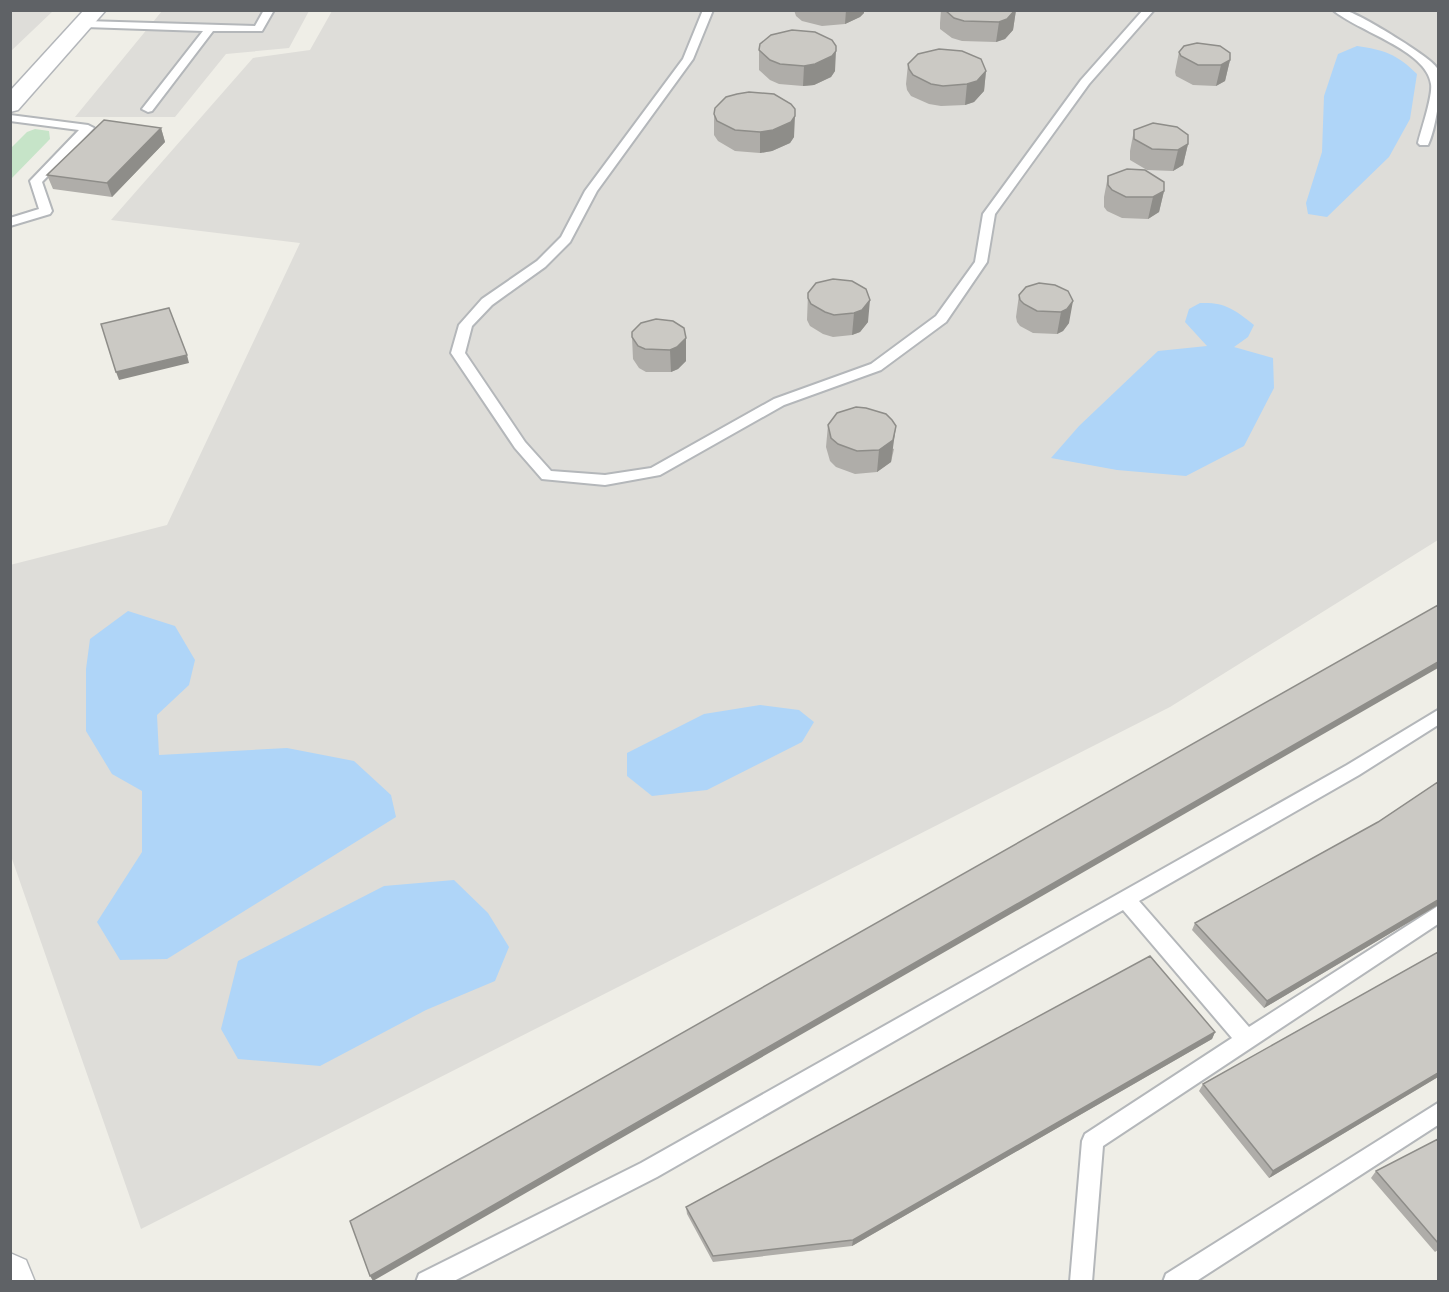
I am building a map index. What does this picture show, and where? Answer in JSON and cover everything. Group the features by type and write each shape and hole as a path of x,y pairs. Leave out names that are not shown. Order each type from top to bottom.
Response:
{"main road":[{"path":"10,105 91,17"},
{"path":"10,1276 12,1281"}],"lane":[{"path":"91,17 258,29 269,10"},
{"path":"708,10 688,59 591,191 567,239 541,264 487,302 466,326 458,353 520,445 547,476 605,480 655,472 779,402 876,367 941,319 981,262 989,214 1086,82 1149,10"},
{"path":"1338,10 1406,48 1431,67 1437,85 1424,143"},
{"path":"148,109 211,27"},
{"path":"10,118 88,128 36,181 46,211 10,222"},
{"path":"427,1281 649,1170 1353,770 1438,717"},
{"path":"1125,899 1247,1040"},
{"path":"1081,1281 1093,1141 1438,914"},
{"path":"1174,1281 1438,1113"}],"shaded area":[{"path":"11,10 53,10 53,11 11,51"},
{"path":"162,11 309,11 289,48 226,54 175,117 75,117"},
{"path":"332,11 1438,11 1438,540 1170,707 141,1229 11,856 10,565 167,525 300,243 111,220 253,58 310,50"}],"green space":[{"path":"35,129 49,131 50,139 11,179 11,148 27,132"}],"water":[{"path":"1357,46 1390,54 1417,74 1410,119 1389,157 1327,217 1308,214 1306,203 1322,152 1324,96 1338,54"},
{"path":"1200,303 1223,305 1247,319 1254,325 1248,337 1234,347 1273,358 1274,388 1244,446 1186,476 1117,470 1051,458 1079,426 1158,351 1207,346 1185,322 1189,309"},
{"path":"128,611 175,626 195,660 189,685 157,715 159,755 287,748 354,761 391,795 396,817 167,959 120,960 97,922 142,852 142,791 112,774 86,731 86,669 90,639"},
{"path":"760,705 799,710 814,722 802,742 707,790 652,796 627,776 627,753 704,714"},
{"path":"454,880 488,913 509,947 495,981 426,1010 320,1066 238,1059 221,1029 238,961 384,886"}],"building":[{"path":"945,10 1015,10 1007,19 999,22 964,21 954,18"},
{"path":"792,30 815,32 832,40 836,51 832,56 815,64 804,66 780,64 770,60 759,50 760,44 771,35"},
{"path":"1197,43 1220,46 1230,53 1230,60 1221,65 1198,65 1181,56 1179,52 1184,46"},
{"path":"939,49 962,51 981,59 986,71 977,81 943,86 931,84 913,75 908,64 918,54"},
{"path":"749,92 774,94 791,104 795,109 795,116 791,122 773,130 760,132 735,130 717,121 714,114 715,108 726,97"},
{"path":"104,120 161,128 107,183 47,175"},
{"path":"1153,123 1177,127 1188,135 1188,144 1178,150 1152,149 1134,139 1134,130"},
{"path":"1127,169 1145,170 1164,182 1164,191 1153,197 1126,197 1112,190 1108,185 1108,176"},
{"path":"833,279 852,281 866,289 870,300 862,310 834,315 811,304 808,293 816,283"},
{"path":"1039,283 1055,285 1068,291 1073,301 1067,309 1061,312 1037,311 1024,304 1019,295 1026,287"},
{"path":"169,308 187,355 116,372 101,324"},
{"path":"656,319 673,321 684,328 686,338 670,350 645,349 638,346 632,337 632,332 641,323"},
{"path":"856,407 886,414 896,426 893,440 879,450 857,451 838,444 831,438 828,425 837,413"},
{"path":"1438,605 1438,662 370,1276 350,1221"},
{"path":"1438,782 1438,900 1267,1001 1195,923 1378,822"},
{"path":"1438,952 1438,1073 1273,1171 1203,1084"},
{"path":"1150,956 1215,1032 853,1240 713,1256 686,1207"},
{"path":"1438,1139 1438,1243 1376,1171"}]}
